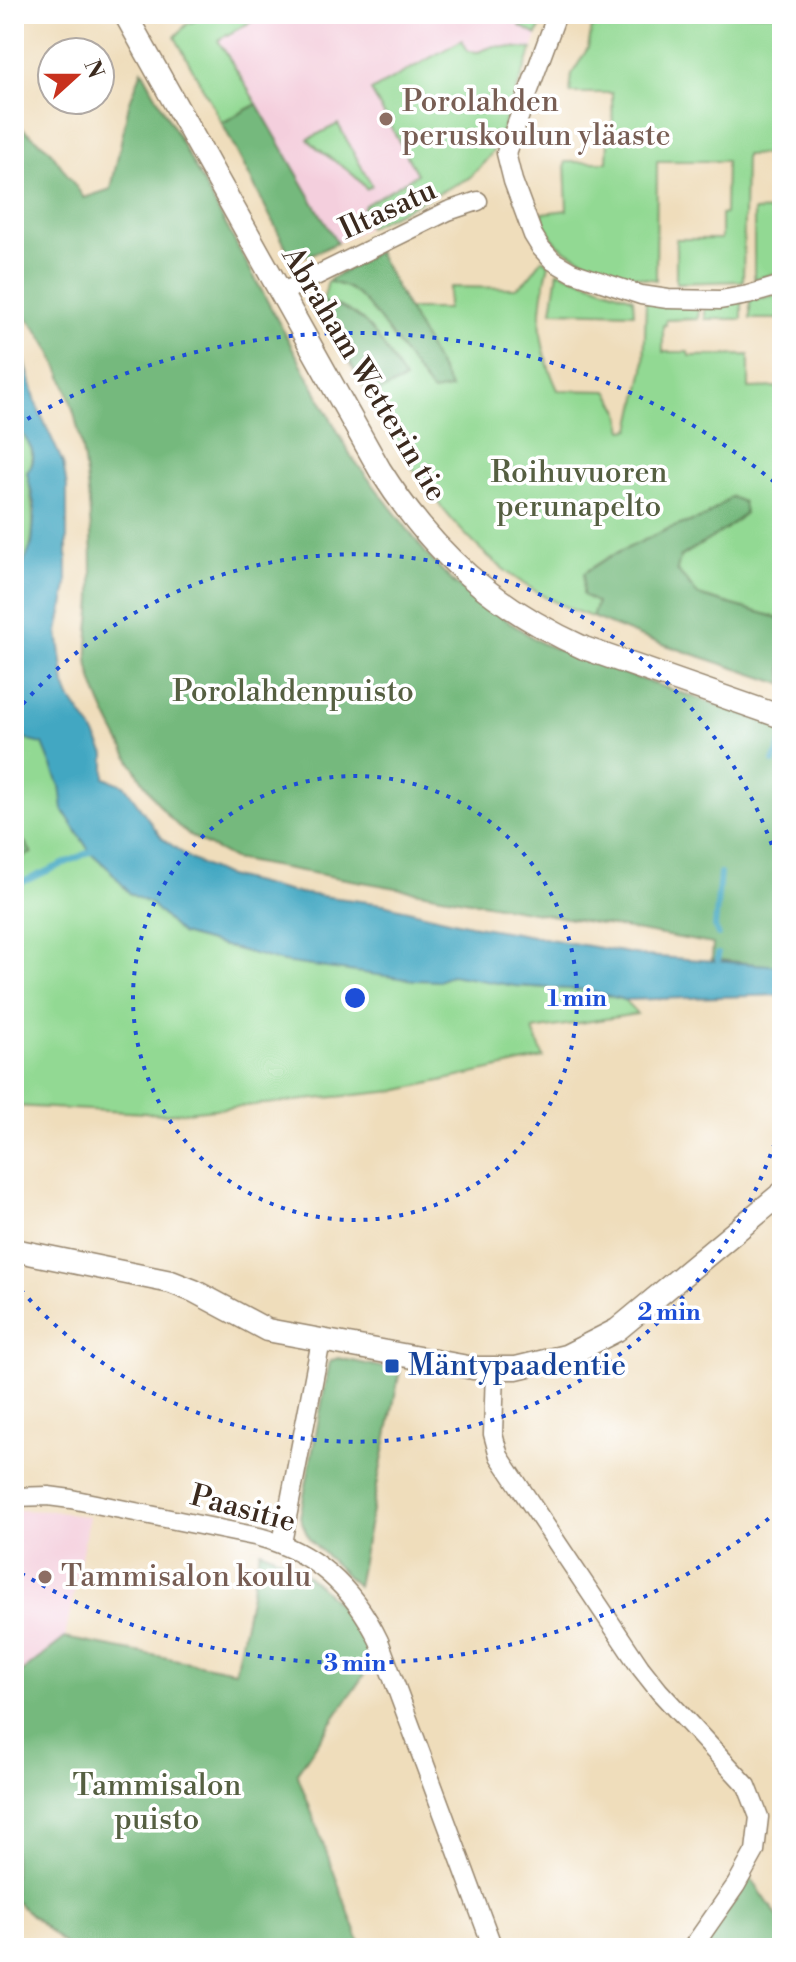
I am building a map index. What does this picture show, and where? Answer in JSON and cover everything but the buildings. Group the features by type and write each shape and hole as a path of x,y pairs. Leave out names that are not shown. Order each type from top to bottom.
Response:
{"street":[{"name":"Abraham Wetterin tie","path":"125,14 399,500 430,540 472,581 510,610 584,648 782,717"},
{"path":"557,14 507,147 508,164 533,235 553,261 572,272 641,295 668,299 720,300 782,285"},
{"name":"Iltasatu","path":"281,293 448,211 478,201"},
{"path":"14,1250 171,1282 194,1291 257,1326 321,1341 495,1369 537,1364 566,1356 617,1330 782,1193"},
{"path":"282,1543 321,1341"},
{"path":"495,1369 493,1434 504,1465 640,1667 747,1786 757,1806 759,1817 755,1851 736,1885 692,1948"},
{"name":"Paasitie","path":"14,1497 48,1496 92,1502 282,1543 305,1554 338,1580 368,1619 493,1948"}],"shaded area":[{"name":"Porolahden peruskoulun yläaste","path":"204,14 545,14 501,133 492,153 481,166 469,178 337,243"},
{"name":"Tammisalon koulu","path":"14,1510 52,1511 89,1517 65,1638 14,1678"}],"green space":[{"path":"210,14 265,14 218,40 257,104 222,123 175,37 187,24"},
{"path":"521,14 545,14 537,35 520,26"},
{"path":"588,14 782,14 782,140 771,140 771,154 745,155 743,281 676,283 676,239 721,239 726,161 657,161 656,280 588,261 564,249 551,236 542,213 567,210 565,162 607,162 608,138 613,138 612,93 570,93 572,74 588,48 594,16"},
{"path":"462,40 468,51 478,52 494,46 532,49 492,153 469,178 369,227 362,210 365,205 417,174 371,91"},
{"name":"Porolahdenpuisto","path":"142,70 351,456 429,557 455,584 541,643 745,714 782,730 782,967 712,959 713,944 233,859 183,830 152,794 112,727 89,667 91,530 84,462 69,395 42,337 14,305 14,122 49,149 84,198 111,189 129,104"},
{"path":"257,104 337,243 308,255 290,255 222,123"},
{"path":"338,124 372,186 366,189 308,139"},
{"path":"782,210 782,272 754,279 754,211"},
{"name":"Roihuvuoren perunapelto","path":"377,252 408,309 447,309 450,287 516,288 543,259 549,264 542,298 542,342 558,390 608,391 619,409 624,430 631,429 644,369 646,301 699,306 698,319 666,320 666,325 663,325 663,352 688,352 689,356 749,355 749,388 782,387 782,619 698,595 676,570 679,558 726,529 731,497 705,517 668,529 609,557 585,573 597,603 592,617 543,596 500,567 463,531 429,491 399,448 321,310 328,281"},
{"path":"377,252 451,389 433,392 371,308 346,287 328,281"},
{"path":"558,271 633,298 634,313 552,311"},
{"path":"782,294 782,319 750,319 750,300"},
{"path":"742,301 742,319 705,319 705,306"},
{"path":"323,302 352,312 363,321 381,342 405,380 369,396 321,310"},
{"path":"14,420 32,452 31,466 27,472 33,516 31,545 22,573 14,586"},
{"path":"731,497 743,502 745,513 726,529 680,557 677,570 698,595 782,619 782,684 592,617 597,603 583,595 584,573 609,557 668,529 705,517"},
{"path":"14,689 103,838 515,986 586,990 625,1000 637,1014 533,1030 544,1058 395,1091 165,1114 14,1106"},
{"path":"14,826 32,853 14,860"},
{"path":"338,1358 400,1371 357,1586 309,1539 300,1517 330,1361"},
{"name":"Tammisalon puisto","path":"260,1550 296,1568 328,1594 355,1627 372,1663 297,1773 362,1948 69,1948 14,1900 14,1678 65,1638 235,1671"},
{"path":"751,1878 782,1923 782,1948 702,1948"}],"water":[{"path":"14,343 24,357 37,406 63,463 67,487 67,586 58,632 65,685 105,754 105,778 124,785 162,838 192,860 224,875 291,892 383,904 470,925 645,956 782,966 782,995 625,1000 586,990 515,986 451,975 439,981 414,980 283,962 181,934 151,904 130,894 90,852 63,810 60,786 43,744 30,741 14,731 17,709 14,698 14,586 32,544 35,508 27,472 32,465 33,452 14,415"}],"waterway":[{"path":"774,762 781,744"},
{"path":"16,885 90,852"},
{"path":"718,935 715,927 720,874"},
{"path":"718,954 718,960"}],"place":[{"name":"Porolahden peruskoulun yläaste","path":"386,119"},
{"name":"Mäntypaadentie","path":"392,1366"},
{"name":"Tammisalon koulu","path":"45,1577"}]}
